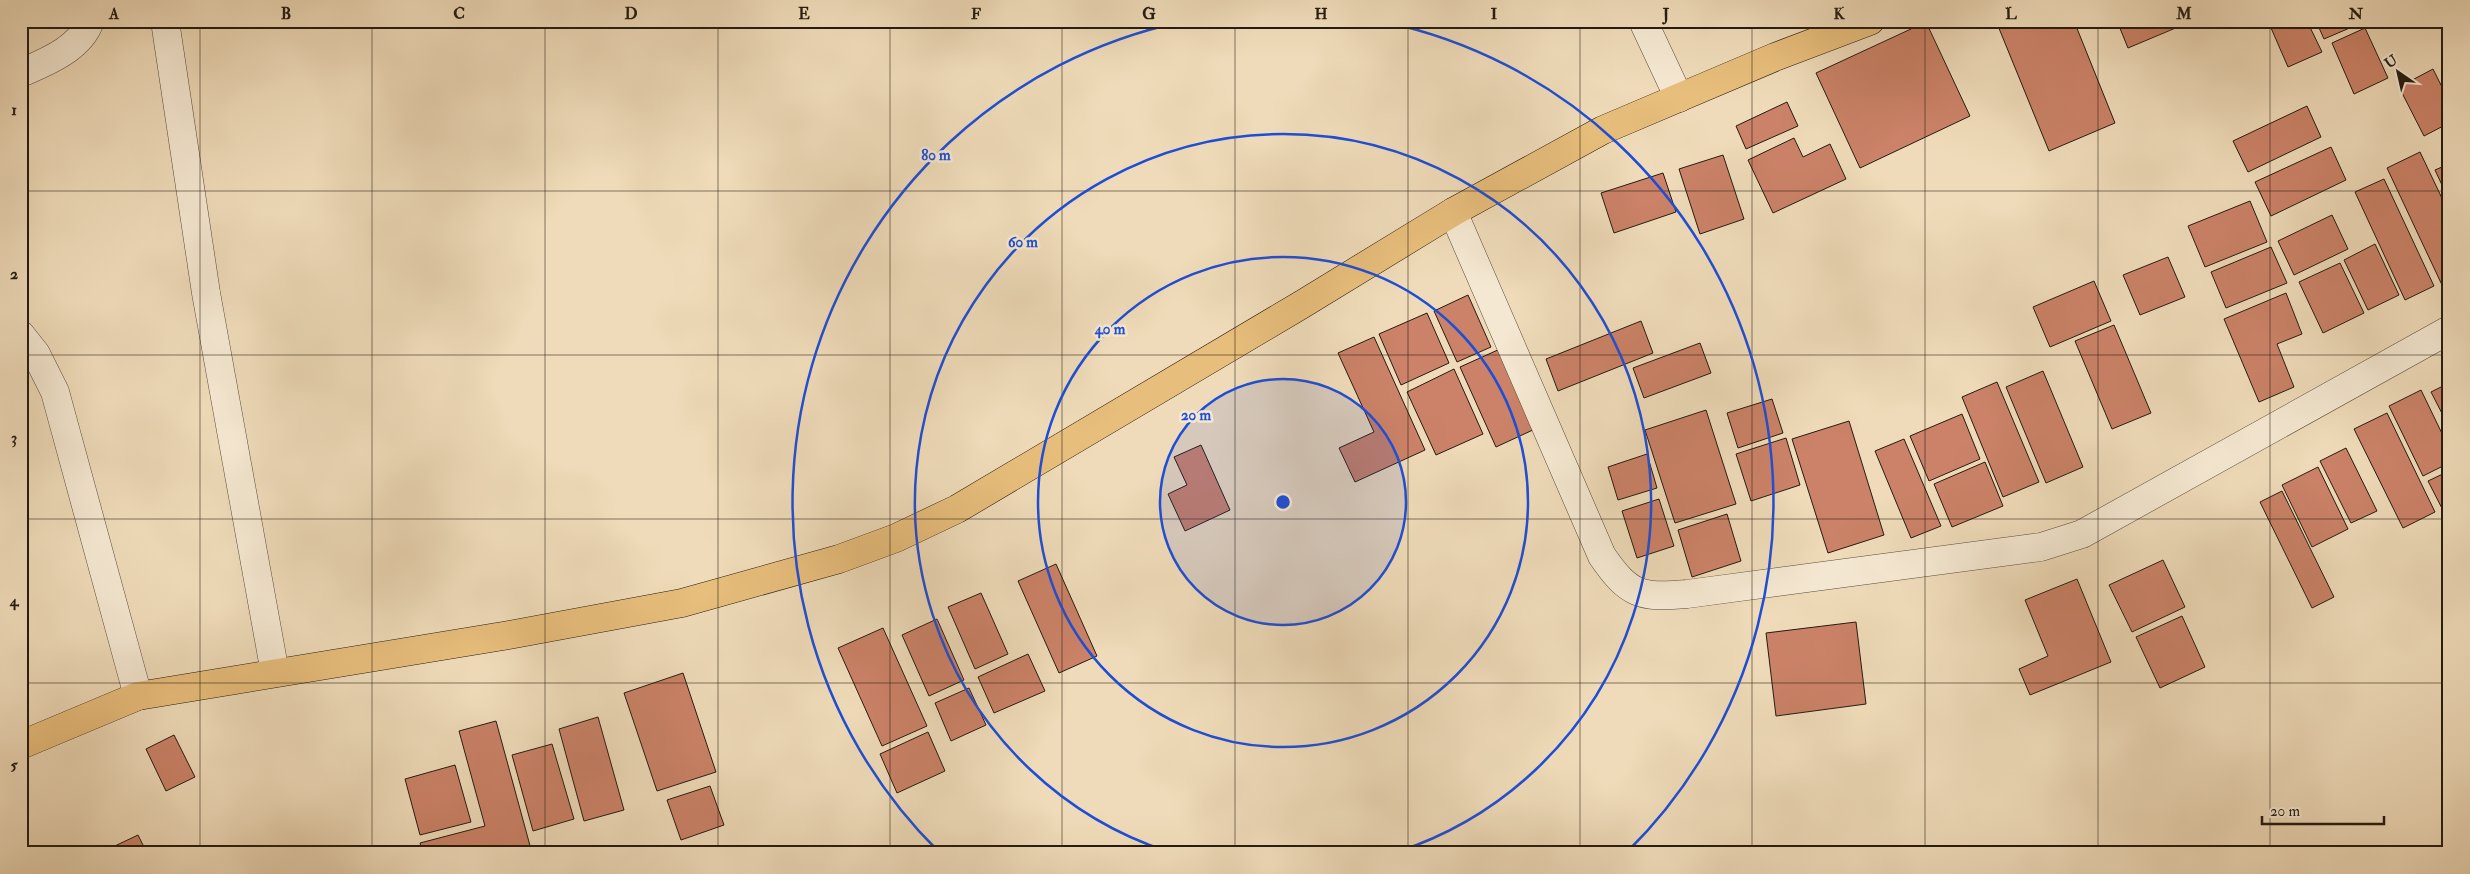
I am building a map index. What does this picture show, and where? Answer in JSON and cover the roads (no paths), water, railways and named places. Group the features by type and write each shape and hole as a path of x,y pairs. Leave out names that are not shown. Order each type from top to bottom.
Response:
{"main road":[{"path":"21,745 138,696 509,636 682,603 839,559 896,538 957,509 1080,438 1453,212 1602,130 1775,57 1870,21"}],"street":[{"path":"21,73 52,60 72,45 90,21"},
{"path":"165,21 206,292 275,673"},
{"path":"1643,21 1679,98"},
{"path":"1453,212 1602,556 1616,576 1633,590 1654,596 1687,594 2041,547 2082,534 2449,330"},
{"path":"21,335 47,372 55,392 138,696"}]}
